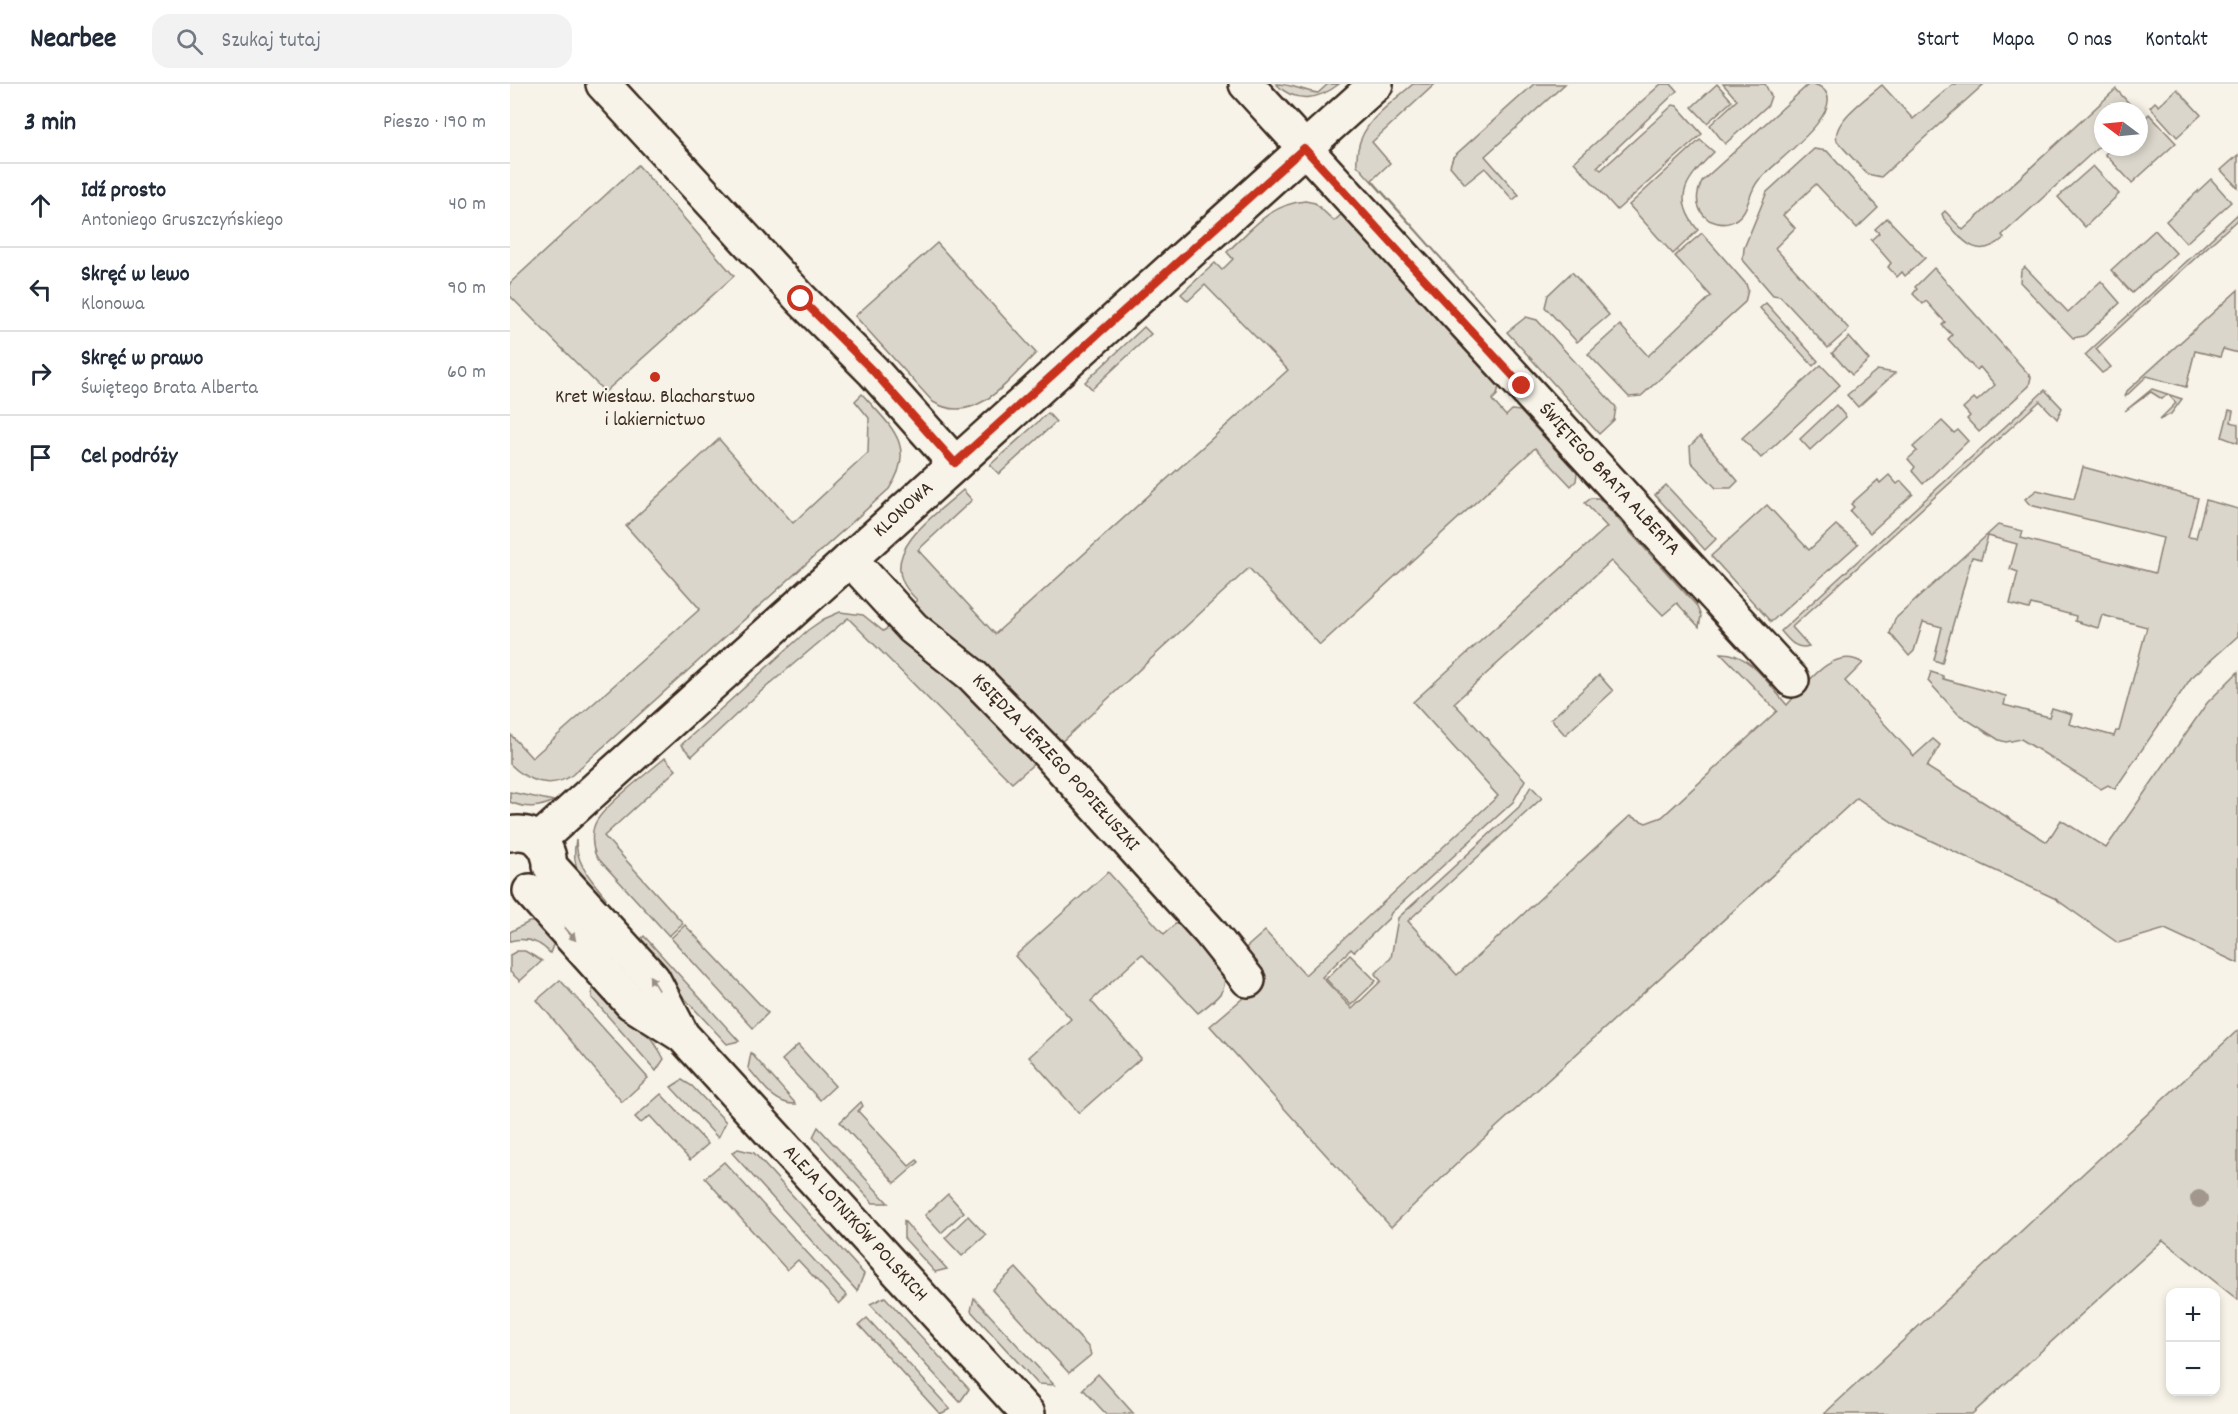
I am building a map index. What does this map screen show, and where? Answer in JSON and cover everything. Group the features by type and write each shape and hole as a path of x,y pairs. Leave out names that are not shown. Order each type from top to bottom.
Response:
{"street":[{"path":"603,84 808,306 873,371 955,463"},
{"name":"ŚWIĘTEGO BRATA ALBERTA","path":"1246,84 1792,680"},
{"name":"KLONOWA","path":"521,864 850,558 1376,84"},
{"name":"KSIĘDZA JERZEGO POPIEŁUSZKI","path":"850,558 913,628 972,675 1048,753 1210,932 1248,980"},
{"name":"ALEJA LOTNIKÓW POLSKICH","path":"521,864 631,1003 682,1035 1028,1414"}],"shaded area":[{"path":"1276,84 1318,93 1328,84 1339,84 1323,94 1307,98 1291,95"},
{"path":"1413,84 1435,84 1372,142 1390,163 1372,180 1496,320 1357,165 1357,151 1367,128 1383,109"},
{"path":"1534,84 1565,84 1485,156 1519,195 1513,200 1485,168 1465,184 1450,166 1453,157"},
{"path":"1661,84 1671,84 1677,91 1597,167 1601,170 1673,105 1677,106 1702,134 1617,210 1574,162"},
{"path":"1717,84 1732,101 1707,123 1692,107"},
{"path":"1723,84 1765,84 1771,96 1768,105 1725,144 1710,125 1737,100"},
{"path":"1809,84 1822,88 1828,101 1825,112 1816,125 1758,181 1740,216 1726,224 1709,220 1701,212 1698,202 1698,192 1702,181"},
{"path":"1953,84 1984,84 1881,177 1867,174 1837,141 1837,134 1845,118 1882,85 1913,119"},
{"path":"2116,89 2128,102 2102,102"},
{"path":"2177,89 2201,115 2177,137 2150,107 2155,102 2159,106"},
{"path":"2094,109 2094,151 2002,235 2004,238 1994,245 1978,248 1964,241 1942,214 1945,211 1963,230"},
{"path":"2148,115 2176,143 2132,183 2107,156 2148,156"},
{"path":"1700,140 1714,152 1690,179 1684,197 1685,207 1698,230 1673,254 1629,205"},
{"path":"1814,149 1827,151 1878,208 1857,228 1816,184 1783,215 1795,228 1775,248 1849,329 1828,348 1780,296 1773,295 1743,260 1744,248 1767,192"},
{"path":"2238,155 2238,188 2221,170"},
{"path":"638,165 734,276 605,392 510,296 510,283"},
{"path":"2093,166 2119,194 2085,227 2058,197"},
{"path":"2211,179 2231,202 2186,243 2166,221"},
{"path":"1305,201 1315,203 1334,221 1342,214 1499,386 1497,395 1492,400 1506,416 1512,410 1520,411 1577,473 1576,481 1571,486 1535,448 1320,645 1249,568 1058,745 911,607 917,600 903,582 900,569 902,555 918,530 963,490 972,500 918,550 995,634 1288,370 1205,285 1188,301 1181,294 1215,263 1222,270 1233,259 1227,252 1262,219 1281,207"},
{"path":"2238,214 2238,219 2096,349 2111,367 2102,373 2085,355"},
{"path":"1887,218 1925,258 1905,276 1902,272 1897,277 1888,267 1891,263 1871,240 1879,233 1875,229"},
{"path":"2155,230 2176,253 2132,293 2111,270"},
{"path":"1702,233 1746,284 1748,290 1745,302 1641,396 1629,397 1588,354 1620,325 1648,356 1711,296 1675,256"},
{"path":"937,243 1036,353 990,397 977,405 963,409 948,408 933,402 855,316"},
{"path":"2025,267 2068,312 2101,281 2120,303 2084,336 2073,338 2020,282 2021,271"},
{"path":"1934,268 2031,377 2029,386 1979,432 1967,419 1970,416 1963,408 1974,398 1977,401 1995,385 1980,367 1976,370 1948,339 1952,335 1942,325 1945,322 1926,301 1923,304 1913,294 1917,289 1915,287"},
{"path":"1572,272 1609,315 1577,342 1545,307 1548,295"},
{"path":"2238,290 2238,353 2223,349 2220,357 2195,351 2186,387 2147,376 2125,397 2127,391"},
{"path":"1766,303 1818,361 1813,366 1760,308"},
{"path":"1526,317 1537,320 1616,407 1614,420 1599,434 1507,332"},
{"path":"1144,327 1151,334 1092,389 1085,382"},
{"path":"1849,337 1869,360 1852,375 1832,353"},
{"path":"1821,365 1840,385 1761,458 1742,438"},
{"path":"1877,370 1895,373 1858,407 1847,395"},
{"path":"2152,389 2168,394 2162,399 2151,392 2125,411"},
{"path":"2045,390 2062,408 2057,419 2040,401 1792,627 1809,646 1800,647 1790,641 1781,631"},
{"path":"862,394 890,427 901,448 901,461 889,489 572,775 556,782 540,782 524,775 510,764 510,734 532,758 700,609 626,526 719,439 793,523 868,453 869,418 855,401"},
{"path":"2168,394 2182,399 2171,414 2159,420 2176,403"},
{"path":"1836,405 1846,417 1810,450 1800,439"},
{"path":"2229,410 2233,411 2231,422 2238,424 2238,443 2222,437"},
{"path":"1048,413 1056,422 999,474 990,465"},
{"path":"1942,421 1954,433 1958,430 1968,441 1923,484 1912,471 1915,467 1908,459 1917,451 1913,447"},
{"path":"1700,436 1738,481 1731,488 1716,488 1691,462 1690,446"},
{"path":"2083,467 2198,498 2188,537 2196,538 2206,500 2238,509 2238,636 2191,678 2115,789 2108,785 2101,789 2021,739 2006,742 1999,740 1958,714 1928,681 1931,672 1943,676 1943,679 2006,696 2004,705 2049,717 2052,708 2072,714 2069,724 2114,736 2116,731 2119,731 2147,627 2102,615 2098,628 2075,621 2076,616 2031,604 2029,609 2010,604 2018,572 2010,569 2017,544 1988,536 1981,559 1972,557 1942,663 1934,660 1942,627 1923,622 1914,651 1909,656 1890,633 1895,619 1998,525 2023,531 2021,538 2155,573 2163,538 2030,505 2025,499 2037,490 2074,499"},
{"path":"1889,475 1897,484 1901,481 1913,494 1870,533 1850,511 1854,507 1851,504 1878,480 1880,483"},
{"path":"1666,485 1716,539 1705,550 1655,495"},
{"path":"1591,498 1599,498 1696,605 1701,616 1699,627 1677,603 1663,615 1611,561 1454,703 1525,780 1513,802 1391,913 1389,918 1354,952 1351,949 1322,977 1352,1009 1381,981 1375,974 1391,958 1398,918 1519,807 1531,786 1542,798 1408,921 1457,975 1630,816 1646,823 1662,817 1777,711 1721,653 1731,654 1750,664 1766,679 1787,705 1811,678 1831,663 1841,659 1852,659 1863,663 1845,681 1914,756 1933,739 1940,745 1927,767 2047,842 2061,820 2106,848 2207,703 2238,672 2238,963 2165,929 2118,943 2054,898 1895,824 1857,798 1468,1153 1391,1227 1210,1026 1262,982 1240,953 1265,931 1305,975 1498,796 1413,702 1607,527 1585,503"},
{"path":"1767,505 1809,550 1836,525 1858,544 1771,622 1711,556"},
{"path":"840,612 863,615 883,631 891,626 962,684 1037,761 1012,783 848,618 758,694 692,756 681,745 808,630"},
{"path":"1599,675 1613,691 1565,735 1551,719"},
{"path":"665,758 676,770 604,836 683,923 669,936 596,856 593,840 595,824 607,808"},
{"path":"510,792 554,801 538,806 522,806 510,802"},
{"path":"576,839 582,864 606,898 604,903 580,875 575,860"},
{"path":"1108,872 1164,934 1182,918 1219,962 1225,982 1220,994 1198,1013 1142,954 1091,1001 1141,1058 1079,1113 1029,1057 1071,1019 1015,956"},
{"path":"529,922 536,922 555,940 550,953 532,941 510,941 510,932"},
{"path":"685,925 768,1013 753,1028 671,938"},
{"path":"644,936 739,1041 727,1044 635,945"},
{"path":"517,951 525,951 542,961 520,981 510,972 510,955"},
{"path":"1350,955 1376,981 1351,1005 1326,979"},
{"path":"560,980 648,1078 622,1102 537,1000"},
{"path":"592,984 632,1018 650,1037 664,1059 656,1071 592,998"},
{"path":"2238,1030 2238,1300 2163,1240 1972,1414 1824,1414"},
{"path":"798,1045 835,1086 820,1100 782,1060"},
{"path":"751,1053 796,1104 781,1101 775,1097 748,1068"},
{"path":"682,1080 692,1086 726,1122 718,1138 671,1087"},
{"path":"661,1094 708,1144 690,1160 650,1116 641,1123 635,1117"},
{"path":"861,1102 863,1106 858,1111 909,1166 917,1160 919,1162 895,1183 840,1122"},
{"path":"818,1127 888,1203 873,1203 813,1137"},
{"path":"738,1149 754,1153 864,1274 857,1291 732,1153"},
{"path":"724,1162 847,1296 839,1304 798,1260 787,1270 705,1178"},
{"path":"948,1194 964,1212 941,1233 925,1215"},
{"path":"968,1216 986,1235 962,1256 945,1238"},
{"path":"904,1221 947,1269 935,1272 904,1238"},
{"path":"1016,1268 1089,1348 1091,1355 1069,1373 992,1290"},
{"path":"885,1297 969,1389 960,1402 870,1304"},
{"path":"974,1298 1054,1385 1038,1384 971,1311"},
{"path":"867,1318 950,1409 940,1414 859,1325"},
{"path":"1098,1374 1134,1414 1106,1414 1083,1389"}],"place":[{"name":"Kret Wiesław. Blacharstwo i lakiernictwo","path":"655,377"}],"route":[{"path":"801,299 873,371 955,463 1304,148 1522,386"}]}
